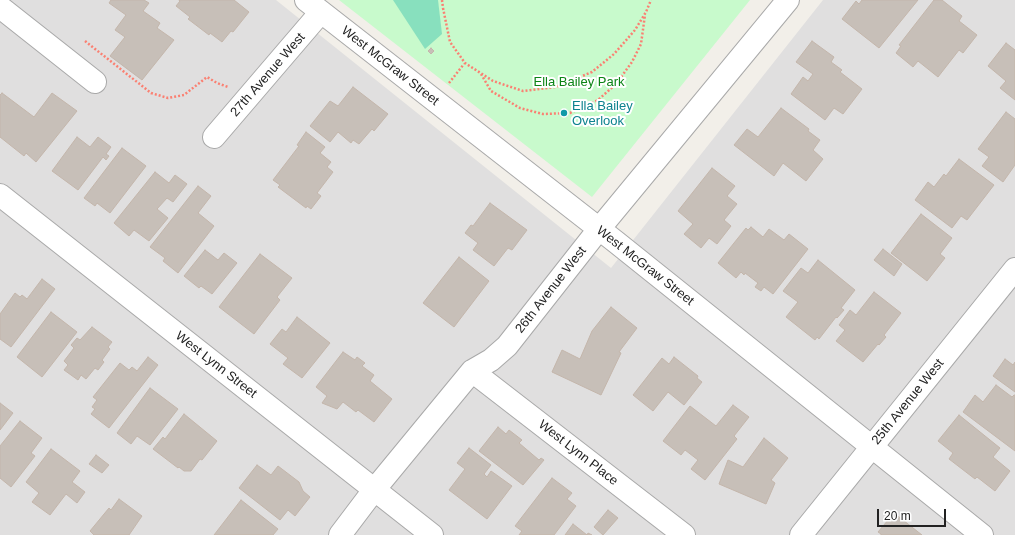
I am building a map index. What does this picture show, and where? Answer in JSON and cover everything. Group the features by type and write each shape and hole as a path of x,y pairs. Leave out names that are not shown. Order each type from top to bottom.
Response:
{"street":[{"name":"26th Avenue West","path":"340,535 374,490 472,371 491,360 507,346 599,229 788,0"},
{"name":"West McGraw Street","path":"313,6 599,229 982,535"},
{"name":"27th Avenue West","path":"214,137 313,6"},
{"path":"0,7 95,82"},
{"name":"West Lynn Street","path":"0,195 432,535"},
{"name":"25th Avenue West","path":"801,535 1015,269"},
{"name":"West Lynn Place","path":"472,371 684,535"}],"path":[{"path":"442,0 442,8 450,42 464,63 493,81 523,91 556,87 592,72 614,54 635,30 646,12 651,0"},
{"path":"480,73 491,91 520,108 543,114 570,113 598,100 616,84 632,62 641,44 646,12"},
{"path":"85,41 151,93 168,98 184,96 207,76"},
{"path":"446,87 464,63"}],"shaded area":[{"path":"0,0 276,0 611,268 823,0 1015,0 1015,535 0,535"}],"green space":[{"name":"Ella Bailey Park","path":"339,0 750,0 592,197"},
{"path":"393,0 438,0 442,34 425,49"}],"building":[{"path":"111,0 144,0 149,3 143,11 160,23 157,28 174,40 142,80 110,56 125,37 115,30 126,15 109,3"},
{"path":"179,0 234,0 249,12 233,32 231,31 222,42 210,33 209,35 188,19 190,17 176,6 180,1"},
{"path":"862,0 918,0 879,48 842,19 856,1 859,4"},
{"path":"934,0 942,0 962,16 959,21 977,35 963,53 959,50 938,77 918,61 913,67 896,53 901,46 899,45"},
{"path":"812,41 834,57 831,62 842,70 840,72 862,89 843,114 834,108 825,120 791,94 803,77 808,81 813,74 796,62"},
{"path":"1006,43 1015,50 1015,100 1000,88 1006,81 988,66"},
{"path":"431,48 434,51 431,54 428,51"},
{"path":"353,87 388,114 374,131 372,129 359,144 353,140 351,143 338,132 330,142 310,126 330,101 338,106"},
{"path":"2,93 34,117 52,93 77,111 36,162 26,153 24,156 0,137 0,95"},
{"path":"781,108 809,129 808,131 820,140 813,150 823,159 806,181 783,163 774,176 734,145 747,129 758,137"},
{"path":"1006,112 1015,119 1015,165 1003,182 982,166 989,157 978,149"},
{"path":"306,132 325,147 320,153 331,162 327,167 333,172 317,193 321,196 311,209 307,206 306,208 278,187 280,185 273,180 299,146 297,145"},
{"path":"77,137 90,147 98,137 111,147 106,154 109,156 106,160 103,157 78,190 52,171"},
{"path":"122,148 146,166 110,213 97,203 95,206 84,198"},
{"path":"959,159 994,185 967,220 961,216 952,228 915,200 928,182 934,187 944,174 946,176"},
{"path":"712,168 735,186 727,196 737,204 724,220 731,226 717,244 709,238 701,248 684,234 693,224 678,211"},
{"path":"155,172 169,183 175,175 187,184 173,202 167,198 157,209 168,218 149,241 134,230 129,236 114,223"},
{"path":"198,186 211,196 198,213 214,226 178,273 163,261 165,258 150,247"},
{"path":"490,203 527,230 512,250 508,248 494,266 473,250 478,243 465,233 471,225 473,226"},
{"path":"921,214 952,238 940,254 945,258 927,281 891,253"},
{"path":"751,227 763,237 769,229 784,240 789,234 808,249 773,294 764,287 761,291 755,287 758,283 745,273 744,275 741,272 736,278 718,263 746,228 748,230"},
{"path":"883,249 902,264 894,276 874,260"},
{"path":"205,250 218,260 224,253 237,263 212,294 201,286 199,288 184,276"},
{"path":"260,254 292,278 277,297 280,300 254,334 219,307"},
{"path":"459,257 489,281 454,327 423,303"},
{"path":"818,260 855,290 841,308 844,310 837,318 836,317 819,339 817,337 815,340 786,317 798,302 783,291 801,268 808,273"},
{"path":"42,279 55,289 11,347 0,339 0,314 15,293 20,297 22,295 27,299"},
{"path":"874,292 901,313 884,335 886,337 863,362 836,341 845,330 839,325 850,310 856,315"},
{"path":"611,307 637,328 619,352 621,353 601,395 552,372 562,350 580,359 592,331"},
{"path":"51,312 77,332 42,377 17,357"},
{"path":"297,317 330,343 302,378 283,364 288,358 270,344 282,329 286,332"},
{"path":"92,327 112,342 108,347 110,349 102,360 104,362 98,370 95,368 86,379 81,375 78,380 64,370 68,365 64,361 74,348 71,345 77,338 80,340"},
{"path":"343,352 355,360 357,357 365,363 362,366 374,375 370,381 392,399 374,422 358,410 356,412 343,402 337,409 322,403 327,396 316,387"},
{"path":"148,357 158,365 109,428 91,414 95,409 92,407 97,400 93,397 120,363 129,370 132,367 137,371"},
{"path":"674,357 698,376 697,378 702,382 684,405 668,392 653,411 633,395 662,358 669,364"},
{"path":"1005,359 1013,365 1015,362 1015,392 993,376"},
{"path":"996,385 1012,397 1015,395 1015,451 963,412 975,395 983,402"},
{"path":"150,388 178,409 150,445 137,436 131,444 117,433"},
{"path":"0,403 13,413 0,430"},
{"path":"733,405 749,417 734,436 737,439 705,480 691,469 698,460 685,450 681,455 663,441 690,406 716,426"},
{"path":"184,414 217,441 191,471 184,471 179,467 178,468 153,449 163,437 165,439"},
{"path":"959,415 1000,448 993,457 1010,471 995,491 977,477 975,479 949,459 953,453 938,441"},
{"path":"20,421 42,438 31,453 35,456 11,487 0,478 0,446"},
{"path":"498,427 506,434 509,430 522,440 519,443 539,460 541,458 544,460 523,485 479,451"},
{"path":"764,438 788,458 771,480 775,483 766,504 719,484 728,460 743,467"},
{"path":"469,448 491,465 484,474 487,477 491,471 512,486 487,519 449,490 465,469 457,463"},
{"path":"51,449 80,471 72,482 85,492 77,503 66,494 50,515 32,502 39,493 26,482"},
{"path":"96,455 109,465 102,473 89,464"},
{"path":"257,465 271,475 278,466 299,482 303,491 310,497 295,516 288,510 280,520 239,488"},
{"path":"552,478 572,493 567,499 576,506 554,535 519,535 522,531 515,526"},
{"path":"119,499 142,516 129,535 94,535 90,531 109,508 111,510"},
{"path":"241,500 278,529 273,535 214,535"},
{"path":"608,510 618,518 603,535 594,527"},
{"path":"894,513 922,535 881,535 878,532"},
{"path":"573,524 587,535 565,535"}],"place":[{"name":"Ella Bailey Overlook","path":"564,113"}]}
